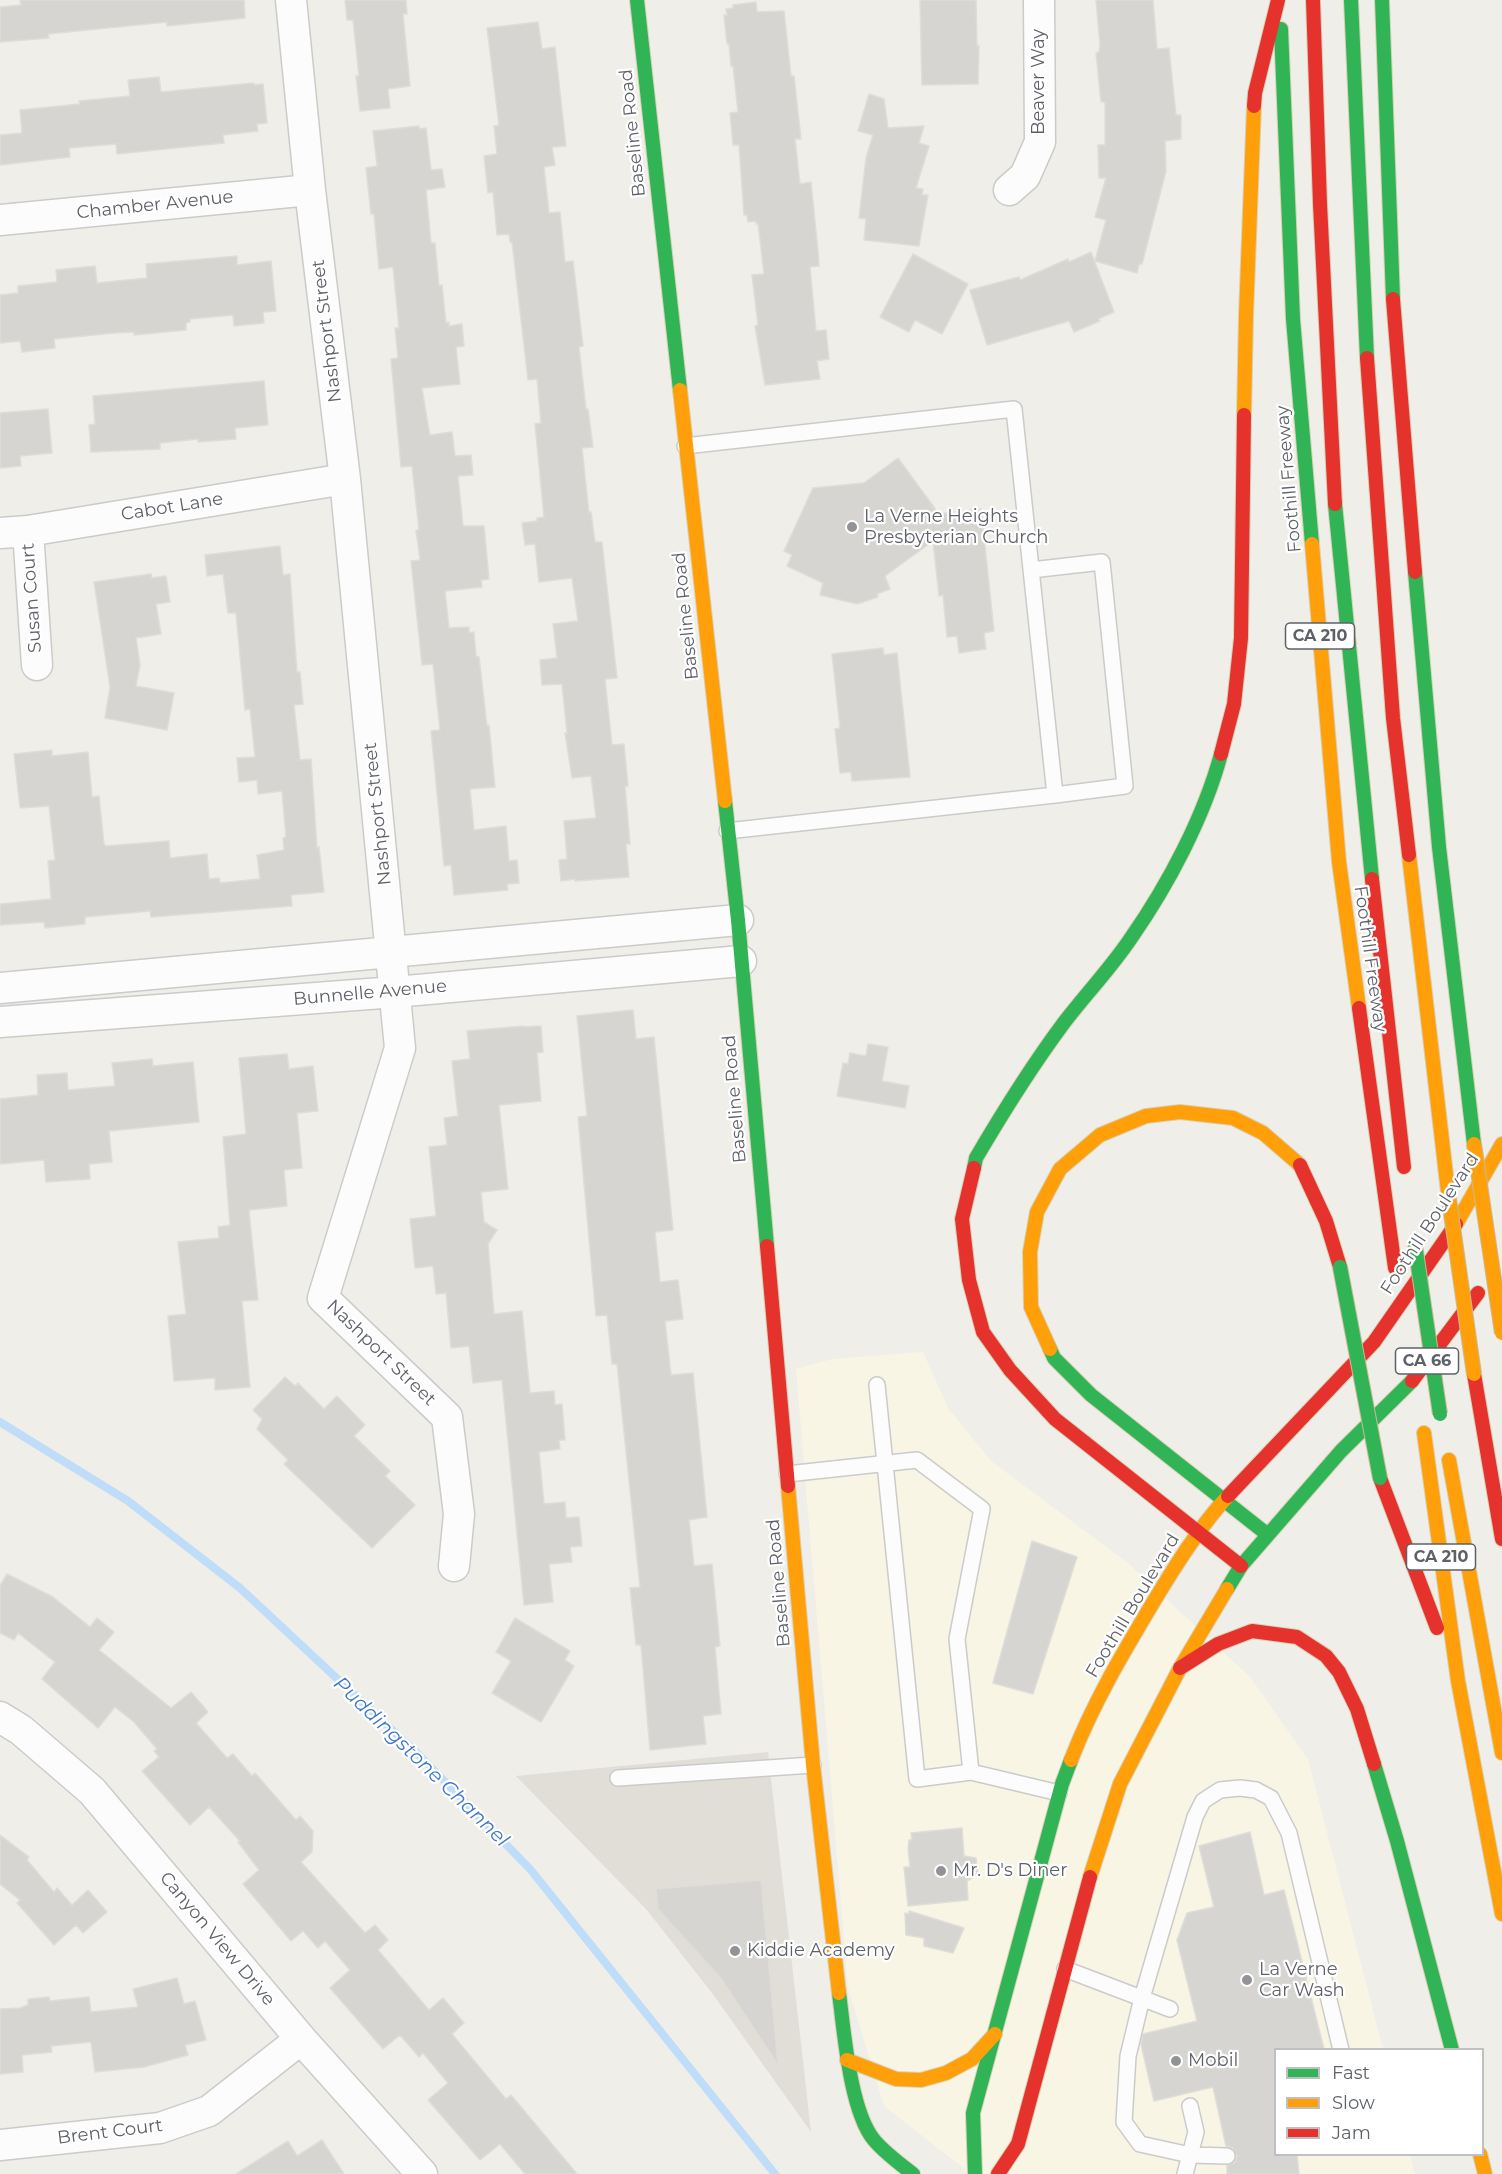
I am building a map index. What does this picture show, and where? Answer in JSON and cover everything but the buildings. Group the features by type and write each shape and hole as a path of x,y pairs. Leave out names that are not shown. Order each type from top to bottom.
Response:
{"main road":[{"name":"Baseline Road","path":"637,0 738,920 813,1765 847,2060 859,2109 873,2139 913,2174"},
{"name":"Foothill Freeway","path":"1279,0 1293,319 1339,862 1395,1268 1406,1327"},
{"path":"998,2174 1018,2144 1088,1882 1120,1784 1180,1668 1241,1566 1055,1419 1010,1370 983,1332 969,1280 962,1219 976,1158 1014,1094 1063,1024 1131,939 1170,874 1195,822 1217,767 1234,704 1241,638 1246,316 1255,93 1279,0"},
{"path":"1313,0 1320,204 1337,534 1405,1176"},
{"path":"1351,0 1366,351 1389,674 1410,880 1448,1192 1474,1374 1502,1539"},
{"path":"1382,0 1393,311 1439,847 1474,1144 1502,1333"},
{"path":"1268,1535 1091,1395 1054,1358 1031,1307 1030,1252 1038,1212 1060,1169 1100,1135 1146,1116 1180,1112 1233,1118 1263,1133 1298,1162 1326,1221 1340,1267 1380,1478 1458,1681"},
{"name":"Foothill Boulevard","path":"975,2174 973,2113 1059,1793 1086,1721 1117,1662 1176,1565 1224,1501 1374,1342 1456,1223 1502,1144"},
{"path":"1414,1239 1441,1419"},
{"name":"CA 66","path":"1241,1566 1341,1451 1407,1387 1502,1261"},
{"path":"1412,1362 1418,1398"},
{"name":"CA 210","path":"1423,1427 1458,1681 1502,1914"},
{"path":"1447,1448 1502,1753"},
{"path":"1180,1668 1218,1644 1252,1631 1297,1637 1326,1656 1339,1672 1357,1709 1394,1830 1452,2048"},
{"path":"847,2060 896,2079 921,2080 946,2073 972,2059 996,2032"},
{"path":"1480,2156 1485,2174"}],"street":[{"name":"Nashport Street","path":"291,0 310,190 345,479 400,1048 323,1298 447,1417 459,1514 454,1566"},
{"name":"Beaver Way","path":"1009,190 1025,176 1040,142 1039,0"},
{"name":"Chamber Avenue","path":"0,220 310,190"},
{"name":"Cabot Lane","path":"14,532 345,479"},
{"name":"Susan Court","path":"14,532 37,665"},
{"path":"0,988 738,920"},
{"name":"Bunnelle Avenue","path":"0,1022 395,992 741,961"},
{"name":"Canyon View Drive","path":"0,1717 21,1730 92,1791 301,2039 422,2174"},
{"name":"Brent Court","path":"0,2145 160,2128 199,2115 208,2111 301,2039"}],"lane":[{"path":"685,446 1014,409 1055,795"},
{"path":"727,831 1125,786 1102,562 1031,570"},
{"path":"877,1384 917,1779 971,1772 1059,1793"},
{"path":"787,1474 917,1460 982,1509 957,1639 971,1772"},
{"path":"618,1778 813,1765"},
{"path":"1227,2156 1190,2155 1140,2144 1124,2122 1128,2056 1142,1998 1195,1817 1203,1801 1220,1790 1240,1788 1256,1790 1271,1798 1289,1833 1341,2048"},
{"path":"1065,1969 1170,2009"},
{"path":"1185,2174 1196,2132 1190,2106"}],"shaded area":[{"path":"923,1352 948,1408 991,1461 1129,1564 1250,1677 1308,1759 1383,2048 1274,2048 1274,2156 1410,2156 1415,2174 971,2174 884,2106 848,1988 796,1369 832,1359"},
{"name":"Kiddie Academy","path":"768,1752 811,2132 712,1993 646,1909 516,1776"}],"waterway":[{"name":"Puddingstone Channel","path":"0,1422 128,1501 240,1588 421,1757 530,1869 775,2174"}],"traffic: fast":[{"path":"637,0 680,390"},
{"path":"1351,0 1367,358"},
{"path":"1382,0 1393,299"},
{"path":"1281,29 1293,319 1312,544"},
{"path":"1335,504 1372,879"},
{"path":"1415,572 1439,847 1474,1144"},
{"path":"974,1168 976,1158 1040,1057 1063,1024 1123,949 1158,896 1195,826 1221,754"},
{"path":"725,801 767,1246"},
{"path":"1415,1245 1440,1414"},
{"path":"1340,1267 1380,1478"},
{"path":"1050,1349 1054,1358 1091,1395 1268,1535"},
{"path":"1227,1589 1241,1566 1341,1451 1412,1381"},
{"path":"975,2174 973,2113 1062,1784 1071,1760"},
{"path":"1374,1764 1397,1841 1451,2048"},
{"path":"839,1993 849,2070 859,2110 874,2140 913,2174"}],"traffic: slow":[{"path":"1244,415 1254,106"},
{"path":"680,390 725,801"},
{"path":"1312,544 1339,862 1359,1008"},
{"path":"1409,855 1448,1192"},
{"path":"1050,1349 1031,1307 1030,1252 1037,1212 1060,1169 1100,1135 1146,1116 1180,1112 1233,1118 1263,1133 1300,1165"},
{"path":"1474,1144 1502,1333"},
{"path":"1456,1224 1502,1144"},
{"path":"1448,1192 1474,1374"},
{"path":"1424,1433 1458,1681 1502,1914"},
{"path":"1449,1460 1502,1753"},
{"path":"788,1486 813,1765 839,1993"},
{"path":"1071,1760 1099,1698 1142,1620 1188,1547 1228,1496"},
{"path":"1090,1877 1120,1784 1180,1668 1227,1589"},
{"path":"847,2060 896,2079 921,2080 946,2073 972,2059 995,2034"},
{"path":"1480,2156 1485,2174"}],"traffic: jam":[{"path":"1254,106 1255,93 1278,0"},
{"path":"1313,0 1320,204 1335,504"},
{"path":"1393,299 1415,572"},
{"path":"1367,358 1393,718 1409,855"},
{"path":"1221,754 1234,704 1241,638 1244,415"},
{"path":"1372,879 1404,1167"},
{"path":"1359,1008 1395,1268"},
{"path":"1300,1165 1326,1221 1340,1267"},
{"path":"974,1168 962,1219 969,1280 983,1332 1010,1370 1055,1419 1241,1566"},
{"path":"1228,1496 1374,1342 1456,1224"},
{"path":"767,1246 788,1486"},
{"path":"1412,1381 1478,1293"},
{"path":"1474,1374 1502,1539"},
{"path":"1380,1478 1437,1628"},
{"path":"1180,1668 1218,1644 1252,1631 1297,1637 1326,1656 1339,1672 1357,1709 1374,1764"},
{"path":"998,2174 1018,2144 1090,1877"}],"place":[{"name":"La Verne Heights Presbyterian Church","path":"852,527"},
{"name":"Mr. D's Diner","path":"941,1871"},
{"name":"Kiddie Academy","path":"735,1951"},
{"name":"La Verne Car Wash","path":"1247,1980"},
{"name":"Mobil","path":"1176,2061"}]}
